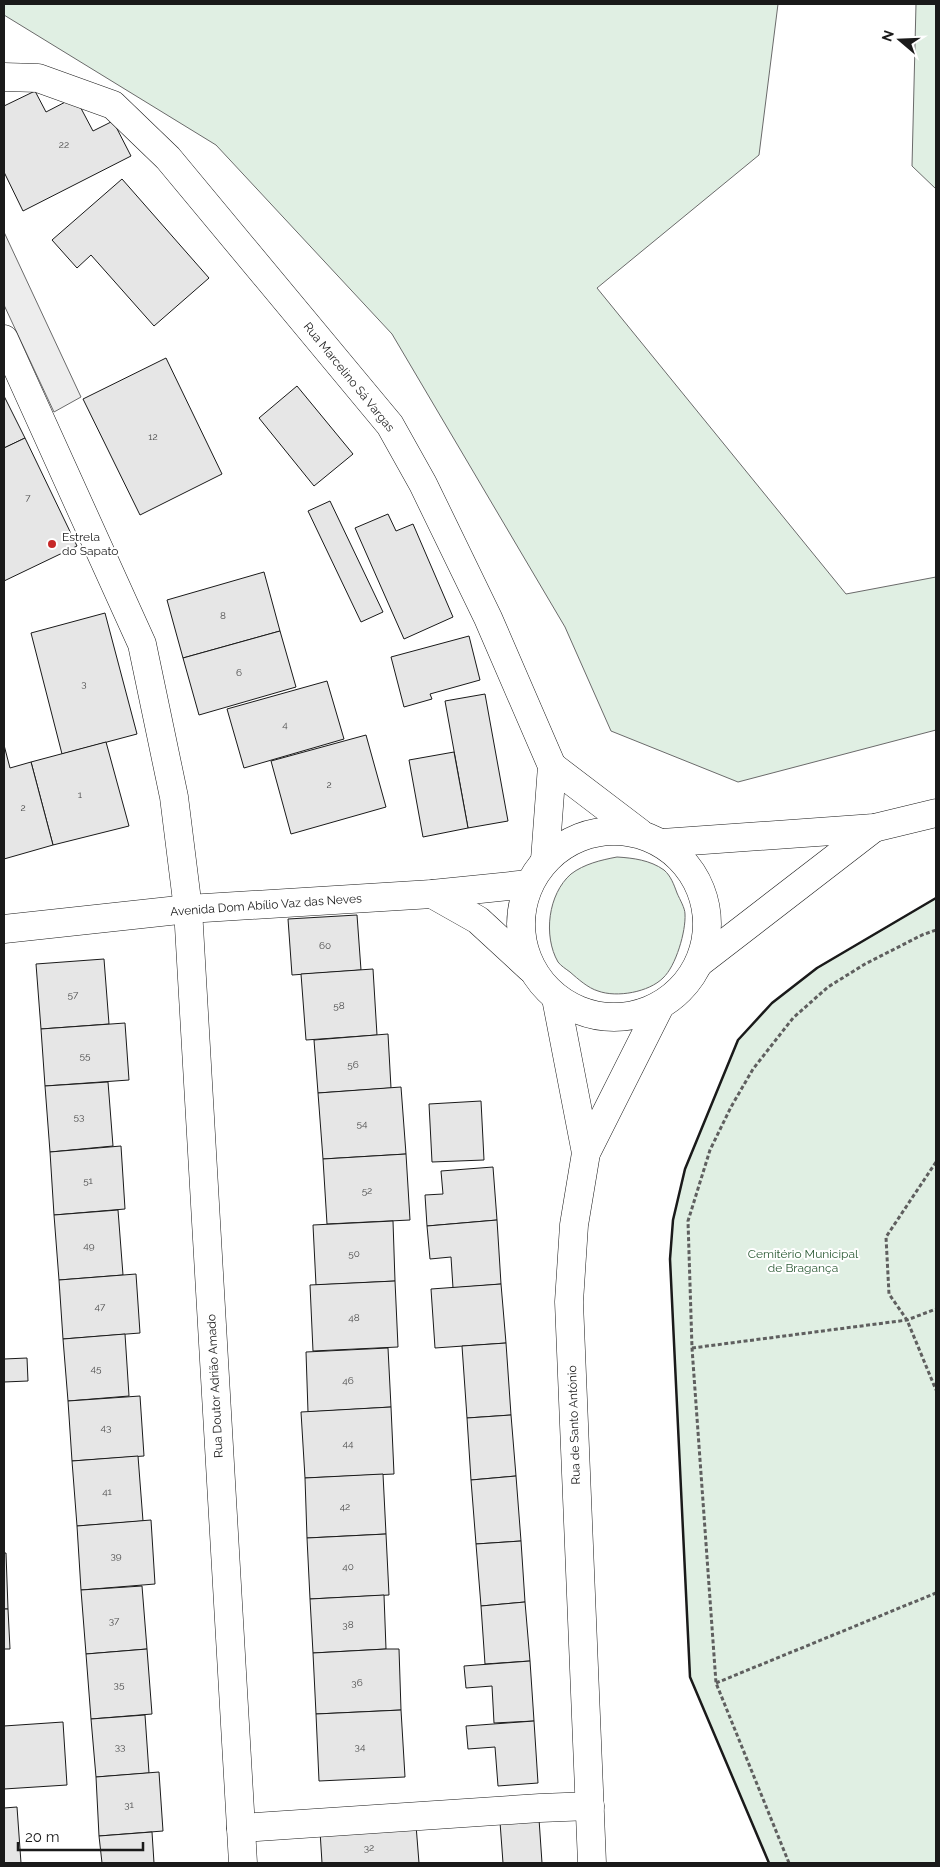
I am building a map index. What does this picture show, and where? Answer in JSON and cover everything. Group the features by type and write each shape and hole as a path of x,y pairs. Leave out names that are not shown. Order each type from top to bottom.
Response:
{"street":[{"name":"Rua Marcelino Sá Vargas","path":"4,77 38,78 113,105 168,158 390,426 423,484 488,618 552,766 545,860"},
{"name":"Rua Doutor Adrião Amado","path":"4,339 142,644 174,797 188,909 243,1863"},
{"path":"552,766 681,858 696,878 706,906 707,935 699,963"},
{"path":"532,970 522,943 520,913 529,884 545,860 565,843 589,833 614,830 651,838 874,828 936,813"},
{"path":"432,894 478,920 532,970 543,986 556,998 580,1012 607,1018 635,1016 660,1006 682,987 699,963 874,828"},
{"name":"Avenida Dom Abílio Vaz das Neves","path":"4,930 188,909 432,894 529,884"},
{"path":"556,998 586,1153"},
{"name":"Rua de Santo António","path":"592,1863 569,1302 574,1225 586,1153 660,1006"},
{"path":"241,1828 590,1806"}],"path":[{"path":"789,1863 716,1683 692,1348 688,1221 710,1150 731,1107 753,1069 794,1018 828,987 865,964 922,935 936,930"},
{"path":"936,1162 886,1237 889,1294 906,1320 936,1390"},
{"path":"692,1348 906,1320 936,1309"},
{"path":"716,1683 936,1593"}],"green space":[{"path":"4,4 778,4 759,155 597,288 846,594 936,577 936,730 738,782 611,731 565,627 392,334 216,145 4,15"},
{"path":"916,4 936,4 936,189 912,166"},
{"path":"617,857 647,862 664,870 672,881 685,912 682,939 668,973 650,987 623,994 606,993 591,988 559,963 553,952 549,928 553,904 563,882 571,874 587,865"},
{"name":"Cemitério Municipal de Bragança","path":"936,898 936,1863 769,1863 690,1677 670,1259 673,1220 685,1169 738,1040 772,1003 817,968"}],"shaded area":[{"path":"4,232 81,397 54,412 4,305"}],"building":[{"path":"35,91 46,112 75,97 93,131 113,121 131,156 23,211 4,172 4,106"},
{"path":"122,179 209,278 154,326 91,255 77,268 52,240"},
{"path":"166,358 222,474 140,515 83,399"},
{"path":"297,386 353,454 314,486 259,418"},
{"path":"4,396 25,438 4,448"},
{"path":"25,438 77,546 4,581 4,448"},
{"path":"330,501 383,612 361,622 308,511"},
{"path":"388,514 396,531 413,524 453,617 404,639 355,528"},
{"path":"264,572 280,631 183,658 167,600"},
{"path":"105,613 137,734 62,754 31,633"},
{"path":"280,631 296,687 199,715 183,658"},
{"path":"469,636 480,680 430,694 432,699 404,707 391,657"},
{"path":"327,681 344,739 244,768 227,709"},
{"path":"485,694 508,821 468,828 445,701"},
{"path":"366,735 386,807 291,834 271,761"},
{"path":"106,742 129,826 53,845 31,762"},
{"path":"4,745 10,768 31,762 53,845 4,859"},
{"path":"454,752 468,828 423,837 409,760"},
{"path":"357,915 361,970 292,975 288,919"},
{"path":"104,959 109,1024 41,1029 36,964"},
{"path":"373,969 377,1035 306,1040 301,974"},
{"path":"125,1023 129,1080 45,1086 41,1029"},
{"path":"388,1034 391,1088 318,1093 314,1040"},
{"path":"108,1082 113,1146 50,1152 45,1086"},
{"path":"401,1087 406,1154 323,1159 318,1093"},
{"path":"481,1101 484,1160 432,1162 429,1104"},
{"path":"121,1146 125,1209 54,1215 50,1152"},
{"path":"406,1154 410,1220 327,1224 323,1159"},
{"path":"493,1167 497,1220 427,1226 425,1195 443,1194 441,1171"},
{"path":"118,1210 123,1275 59,1280 54,1215"},
{"path":"497,1220 501,1284 453,1288 451,1257 430,1259 427,1226"},
{"path":"393,1221 395,1281 316,1285 313,1225"},
{"path":"136,1274 140,1333 63,1339 59,1280"},
{"path":"395,1281 398,1347 313,1351 310,1285"},
{"path":"501,1284 506,1343 435,1348 431,1289"},
{"path":"125,1334 129,1396 68,1401 63,1339"},
{"path":"506,1343 511,1415 467,1418 462,1346"},
{"path":"388,1348 391,1407 308,1412 306,1352"},
{"path":"27,1358 28,1381 4,1382 4,1359"},
{"path":"140,1396 144,1456 72,1461 68,1401"},
{"path":"391,1407 394,1474 305,1478 301,1412"},
{"path":"511,1415 516,1476 471,1480 467,1418"},
{"path":"138,1456 143,1521 77,1526 72,1461"},
{"path":"383,1474 386,1534 307,1538 305,1478"},
{"path":"516,1476 521,1541 476,1544 471,1480"},
{"path":"151,1520 155,1584 81,1590 77,1526"},
{"path":"386,1534 389,1595 310,1599 307,1538"},
{"path":"521,1541 525,1602 481,1606 476,1544"},
{"path":"4,1553 6,1553 8,1609 4,1609"},
{"path":"142,1586 147,1649 86,1654 81,1590"},
{"path":"384,1595 386,1649 313,1653 310,1599"},
{"path":"525,1602 530,1661 485,1664 481,1606"},
{"path":"4,1609 8,1609 10,1649 4,1649"},
{"path":"147,1649 152,1714 91,1719 86,1654"},
{"path":"399,1649 401,1710 316,1714 313,1653"},
{"path":"530,1661 534,1721 494,1723 492,1686 466,1688 464,1666"},
{"path":"401,1710 405,1777 319,1781 316,1714"},
{"path":"145,1715 149,1773 96,1777 91,1719"},
{"path":"534,1721 538,1783 498,1786 495,1747 468,1749 466,1726"},
{"path":"63,1722 67,1785 4,1789 4,1726"},
{"path":"159,1772 163,1831 99,1836 96,1777"},
{"path":"17,1807 21,1863 4,1863 4,1808"},
{"path":"539,1819 542,1863 503,1863 500,1822"},
{"path":"416,1825 419,1863 322,1863 320,1831"},
{"path":"152,1832 154,1863 102,1863 99,1836"}],"wall":[{"path":"769,1863 690,1677 670,1259 673,1220 685,1169 738,1040 772,1003 817,968 936,898"}],"place":[{"name":"Estrela do Sapato","path":"52,544"}]}
